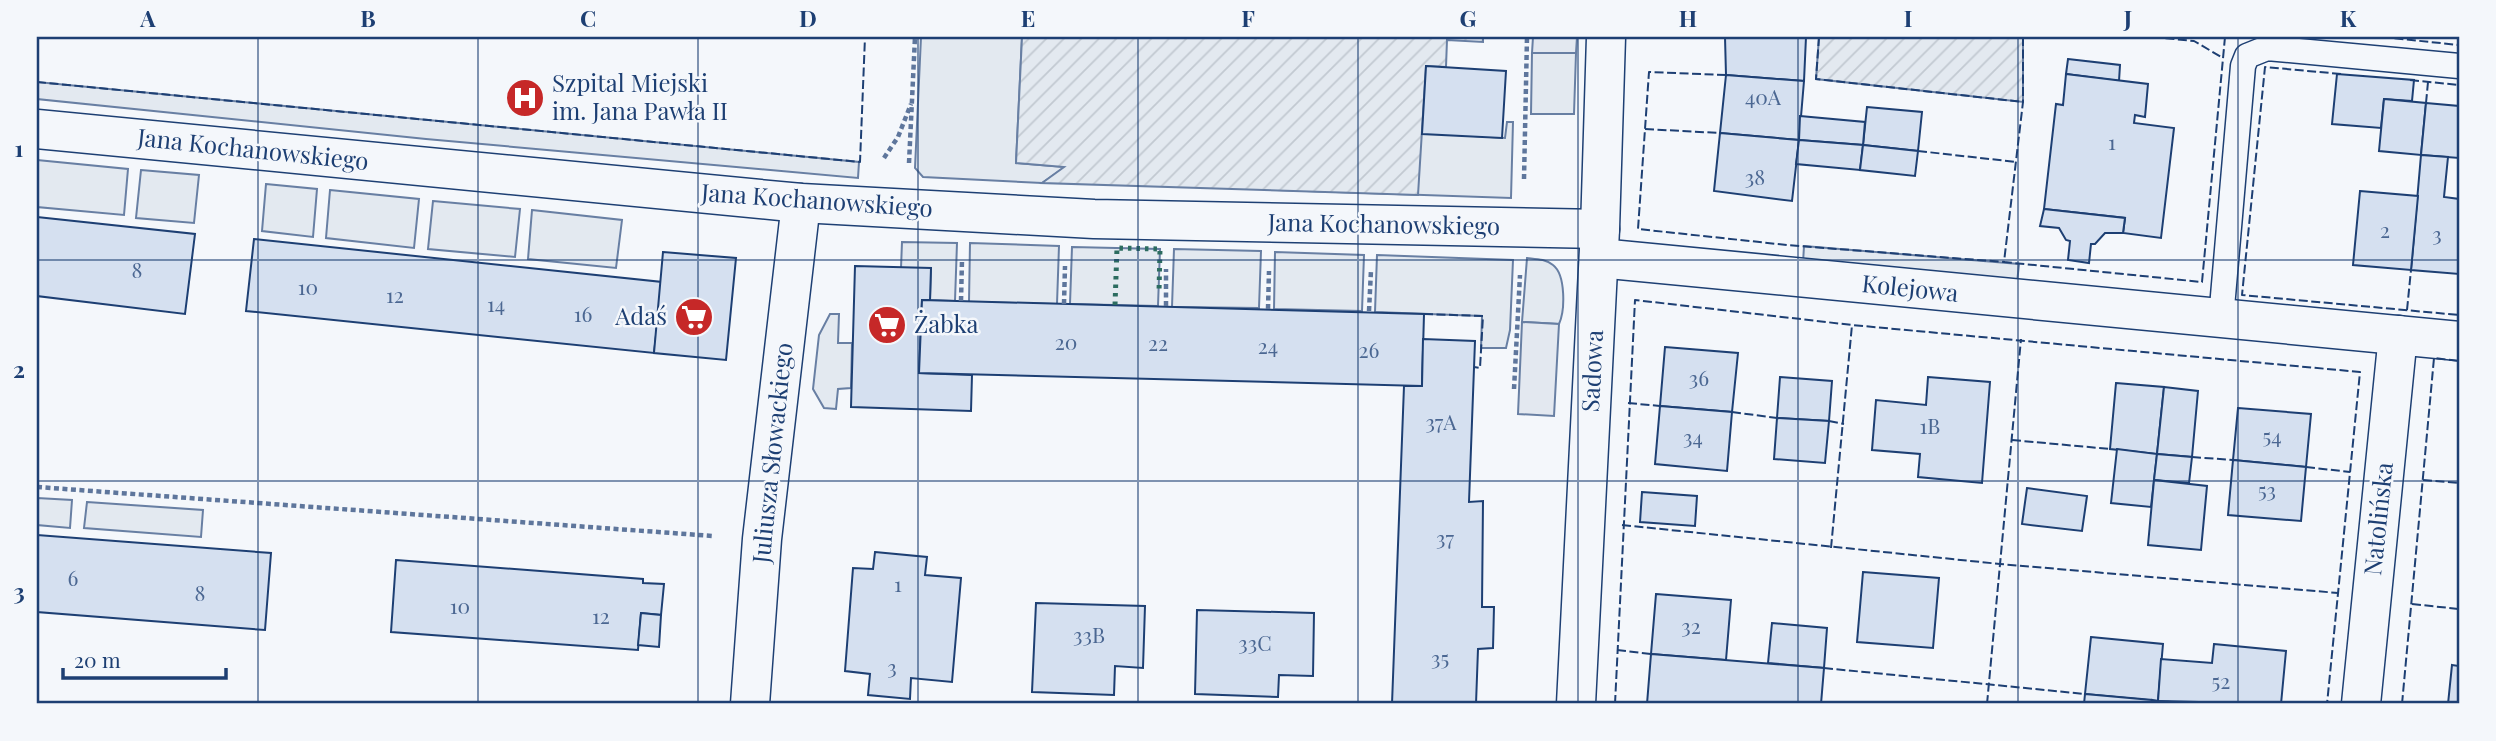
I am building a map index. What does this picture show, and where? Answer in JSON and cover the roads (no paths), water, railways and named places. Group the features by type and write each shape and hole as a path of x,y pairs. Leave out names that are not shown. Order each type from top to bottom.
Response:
{"street":[{"name":"Sadowa","path":"1576,704 1600,244 1606,37"},
{"name":"Jana Kochanowskiego","path":"37,129 801,202 1094,219 1523,228 1600,244"},
{"name":"Juliusza Słowackiego","path":"750,704 762,539 801,202"},
{"name":"Kolejowa","path":"1600,244 2221,319 2459,341"},
{"name":"Natolińska","path":"2361,704 2398,335"}],"lane":[{"path":"2221,319 2242,66 2247,56 2267,48 2459,66"}],"place":[{"name":"Szpital Miejski im. Jana Pawła II","path":"525,98"},
{"name":"Adaś","path":"694,317"},
{"name":"Żabka","path":"887,325"}]}
